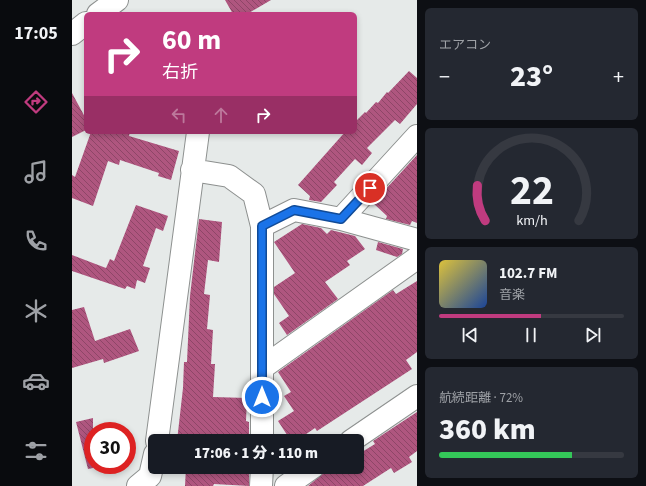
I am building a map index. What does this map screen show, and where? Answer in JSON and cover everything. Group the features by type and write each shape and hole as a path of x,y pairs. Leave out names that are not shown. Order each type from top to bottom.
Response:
{"street":[{"path":"101,12 117,0"},
{"path":"72,34 84,25"},
{"path":"158,434 198,134"},
{"path":"341,219 417,136"},
{"path":"192,170 229,176 254,194 262,226 262,434"},
{"path":"262,226 294,210 341,219 417,240"},
{"path":"262,368 417,258"},
{"path":"361,434 417,396"},
{"path":"138,486 150,474"},
{"path":"262,474 262,486"},
{"path":"286,486 304,474"}],"building":[{"path":"225,0 271,0 250,12 232,12"},
{"path":"409,71 417,78 417,104 400,124 395,120 367,148 372,153 362,165 355,159 334,182 337,185 321,202 309,200 310,196 298,185 343,134 357,134 357,120 376,102 378,103 387,92 388,93"},
{"path":"72,93 84,115 84,131 72,137"},
{"path":"90,134 130,134 129,136 179,151 171,180 158,176 159,173 120,160 119,165 108,161 93,206 72,198 72,175 75,177"},
{"path":"417,155 417,223 412,221 410,225 386,219 387,216 373,203"},
{"path":"136,205 168,216 163,231 156,228 143,266 150,268 145,283 137,280 135,289 127,286 125,289 72,271 72,255 106,268 110,259 114,261"},
{"path":"199,219 222,222 219,262 208,260 204,294 210,295 207,329 213,330 211,364 215,364 213,397 247,398 246,421 249,422 249,434 178,434 183,388 184,362 187,362 190,296"},
{"path":"302,224 321,228 327,234 331,230 355,236 365,249 347,261 350,265 325,282 338,299 287,335 279,323 289,316 274,294 274,287 295,273 274,242"},
{"path":"378,242 403,249 402,254 397,257 376,250"},
{"path":"417,281 417,352 406,360 412,369 317,431 315,428 306,434 286,434 278,421 294,411 284,396 291,392 278,372 393,290 396,294"},
{"path":"84,307 95,341 130,329 139,351 104,363 103,359 72,368 72,310"},
{"path":"417,412 417,451 409,457 412,462 394,473 391,468 363,486 308,486 323,474 364,474 364,451 375,444 373,441"},
{"path":"93,418 93,422 84,422 84,453 76,422"},
{"path":"186,474 249,474 249,486 214,484 213,486 185,486"}],"route":[{"path":"262,397 262,226 294,210 341,219 370,188"}]}
